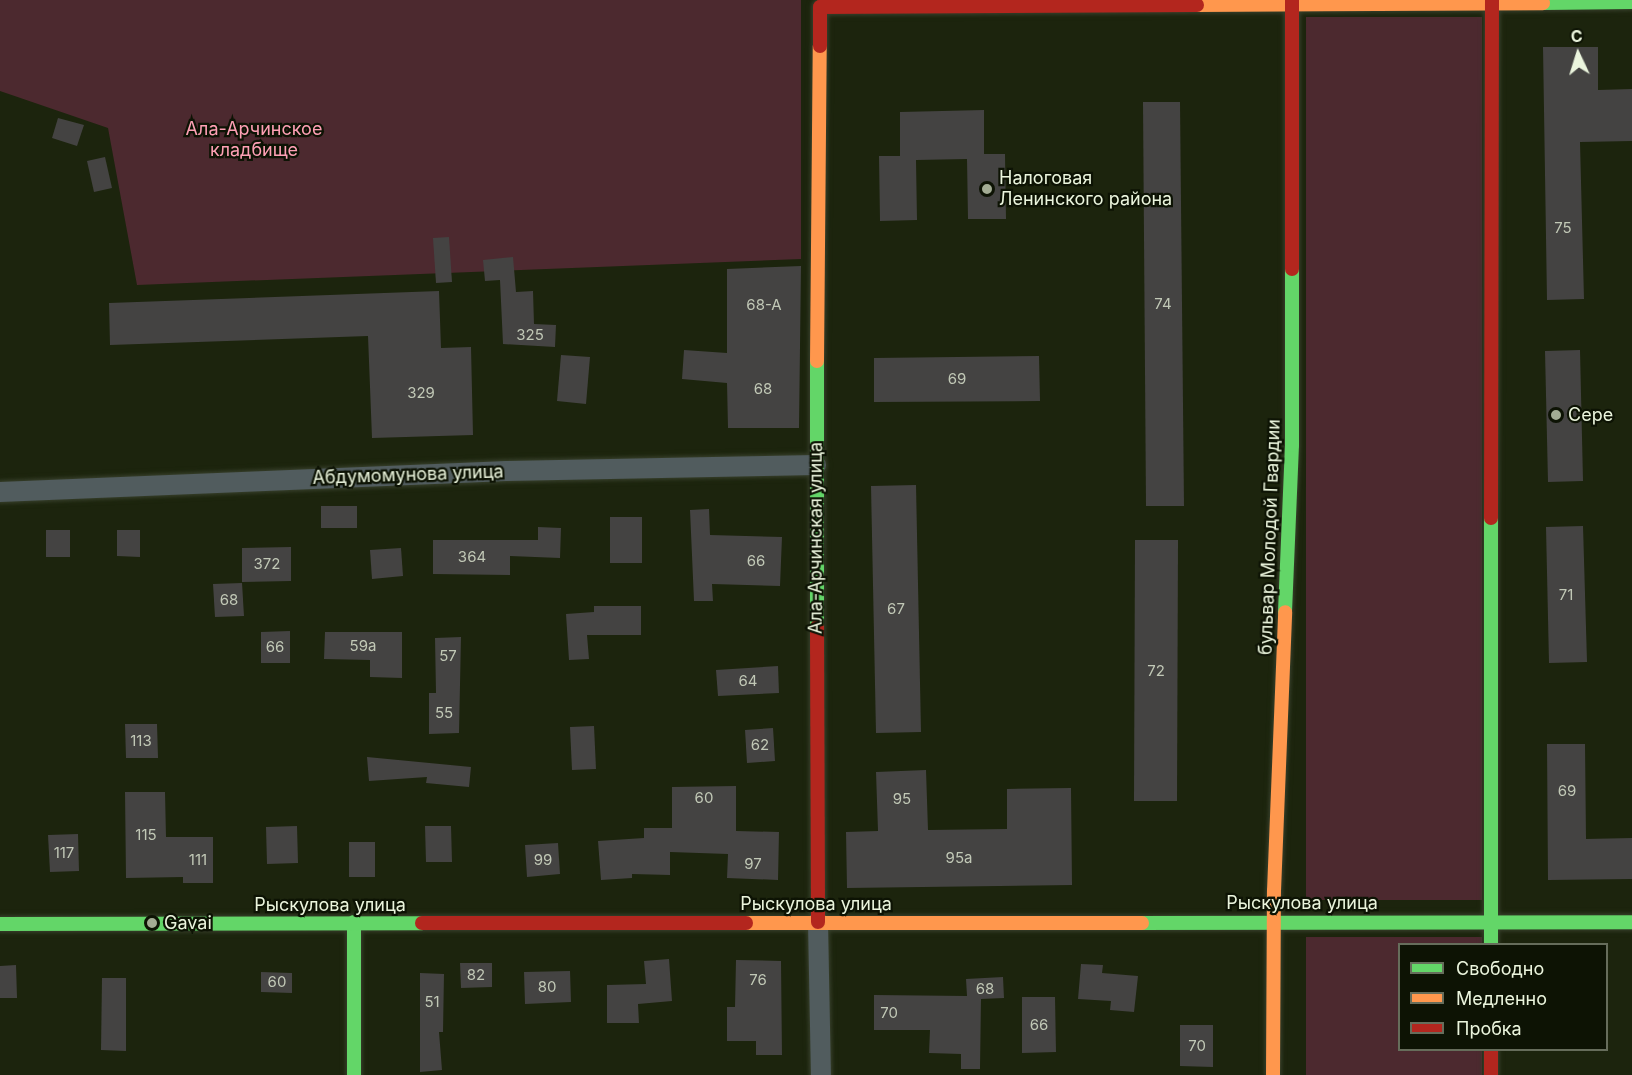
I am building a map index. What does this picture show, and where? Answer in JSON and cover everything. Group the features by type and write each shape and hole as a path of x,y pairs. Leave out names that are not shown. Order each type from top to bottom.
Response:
{"main road":[{"path":"1491,943 1492,1"},
{"path":"820,3 1632,2"},
{"name":"Ала-Арчинская улица","path":"818,922 816,465 820,3"},
{"name":"бульвар Молодой Гвардии","path":"1273,1075 1274,921 1292,445 1292,3"},
{"path":"354,922 354,1075"},
{"name":"Рыскулова улица","path":"0,924 1632,922"},
{"path":"1491,1051 1491,1075"}],"street":[{"name":"Абдумомунова улица","path":"0,492 507,471 816,465"},
{"name":"Ала-Арчинская улица","path":"818,922 821,1075"}],"green space":[{"name":"Ала-Арчинское кладбище","path":"0,0 801,0 801,259 137,285 108,128 0,91"},
{"path":"1306,17 1482,17 1482,900 1306,900"},
{"path":"1306,937 1482,937 1482,943 1398,943 1398,1051 1482,1051 1482,1075 1306,1075"}],"building":[{"path":"1543,47 1598,47 1598,90 1632,89 1632,141 1580,142 1584,299 1547,300"},
{"path":"1143,102 1180,102 1184,506 1146,506"},
{"name":"Налоговая Ленинского района","path":"984,110 984,154 1005,154 1006,219 968,219 967,159 916,160 917,220 880,221 879,156 900,156 900,112"},
{"path":"58,118 84,125 77,146 52,138"},
{"path":"105,157 112,188 94,192 87,161"},
{"path":"449,237 452,282 436,283 433,238"},
{"path":"513,257 516,292 533,291 534,324 556,325 555,347 503,344 500,280 485,281 483,260"},
{"path":"801,266 799,428 728,428 727,383 682,379 684,350 727,353 727,269"},
{"path":"439,291 441,348 471,347 473,435 372,438 368,336 110,345 109,303"},
{"path":"1580,350 1583,481 1548,482 1545,351"},
{"path":"561,355 590,357 586,404 557,401"},
{"path":"1039,356 1040,401 874,402 874,358"},
{"path":"916,485 921,732 876,733 871,486"},
{"path":"321,506 357,506 357,528 321,528"},
{"path":"709,509 710,535 782,537 780,586 712,584 713,601 694,601 690,510"},
{"path":"610,517 642,517 642,563 610,563"},
{"path":"1583,526 1587,662 1549,663 1546,527"},
{"path":"538,527 561,528 560,558 510,556 510,575 433,574 433,540 538,540"},
{"path":"46,530 70,530 70,557 46,557"},
{"path":"117,530 140,530 140,557 117,556"},
{"path":"1135,540 1178,540 1177,801 1134,801"},
{"path":"291,547 291,581 242,582 242,548"},
{"path":"401,548 403,576 372,579 370,550"},
{"path":"242,583 244,616 215,617 213,584"},
{"path":"594,606 641,606 641,635 587,635 589,659 569,660 566,614 594,612"},
{"path":"290,631 290,663 261,663 261,632"},
{"path":"325,632 402,632 402,678 370,677 370,660 324,659"},
{"path":"461,637 459,733 429,734 429,693 436,693 435,638"},
{"path":"778,666 779,693 718,696 716,670"},
{"path":"125,724 157,724 158,758 126,758"},
{"path":"594,726 596,769 572,770 570,727"},
{"path":"773,728 775,761 747,763 745,730"},
{"path":"1547,744 1585,744 1586,839 1632,838 1632,879 1548,880"},
{"path":"367,757 471,767 469,787 426,783 427,777 369,781"},
{"path":"926,770 928,830 1007,829 1007,789 1071,788 1072,885 847,888 846,832 878,831 876,772"},
{"path":"736,786 736,831 779,832 778,880 727,878 728,854 670,852 670,875 632,874 632,878 601,880 598,841 644,838 644,828 672,828 672,787"},
{"path":"125,792 165,792 166,837 213,837 213,883 183,883 183,877 126,878"},
{"path":"297,826 298,863 267,864 266,827"},
{"path":"425,826 451,826 452,862 426,862"},
{"path":"78,834 79,871 50,872 48,835"},
{"path":"349,842 375,842 375,877 349,877"},
{"path":"558,843 560,874 527,877 525,845"},
{"path":"669,959 672,1001 638,1004 639,1023 607,1023 607,985 646,984 644,961"},
{"path":"736,960 781,961 782,1055 756,1055 756,1041 727,1041 727,1007 735,1007"},
{"path":"460,963 492,963 492,987 461,988"},
{"path":"1081,964 1103,965 1102,973 1138,976 1134,1012 1110,1010 1111,1001 1078,999"},
{"path":"16,965 17,998 0,998 0,966"},
{"path":"570,971 571,1002 525,1004 524,972"},
{"path":"261,972 292,973 292,993 261,992"},
{"path":"420,973 444,974 443,1032 439,1032 442,1070 420,1072"},
{"path":"1003,977 1004,998 981,999 980,1069 961,1069 961,1054 929,1053 930,1030 874,1030 874,995 967,996 966,979"},
{"path":"102,978 126,978 126,1051 101,1050"},
{"path":"1022,997 1055,997 1056,1052 1022,1053"},
{"path":"1180,1025 1213,1025 1213,1067 1180,1066"}],"traffic: fast":[{"path":"1543,3 1632,2"},
{"path":"1285,612 1292,445 1292,269"},
{"path":"817,361 817,627"},
{"path":"1491,518 1491,943"},
{"path":"354,922 354,1075"},
{"path":"1142,923 1632,922"},
{"path":"0,924 422,923"}],"traffic: slow":[{"path":"1197,5 1543,3"},
{"path":"817,361 820,46"},
{"path":"1273,1075 1274,891 1285,612"},
{"path":"746,923 1142,923"}],"traffic: jam":[{"path":"1292,0 1292,269"},
{"path":"1491,518 1492,0"},
{"path":"820,46 820,7 1197,5"},
{"path":"817,627 818,922"},
{"path":"422,923 746,923"},
{"path":"1491,1051 1491,1075"}],"place":[{"name":"Налоговая Ленинского района","path":"987,189"},
{"name":"Сере","path":"1556,415"},
{"name":"Gavai","path":"152,923"}]}
